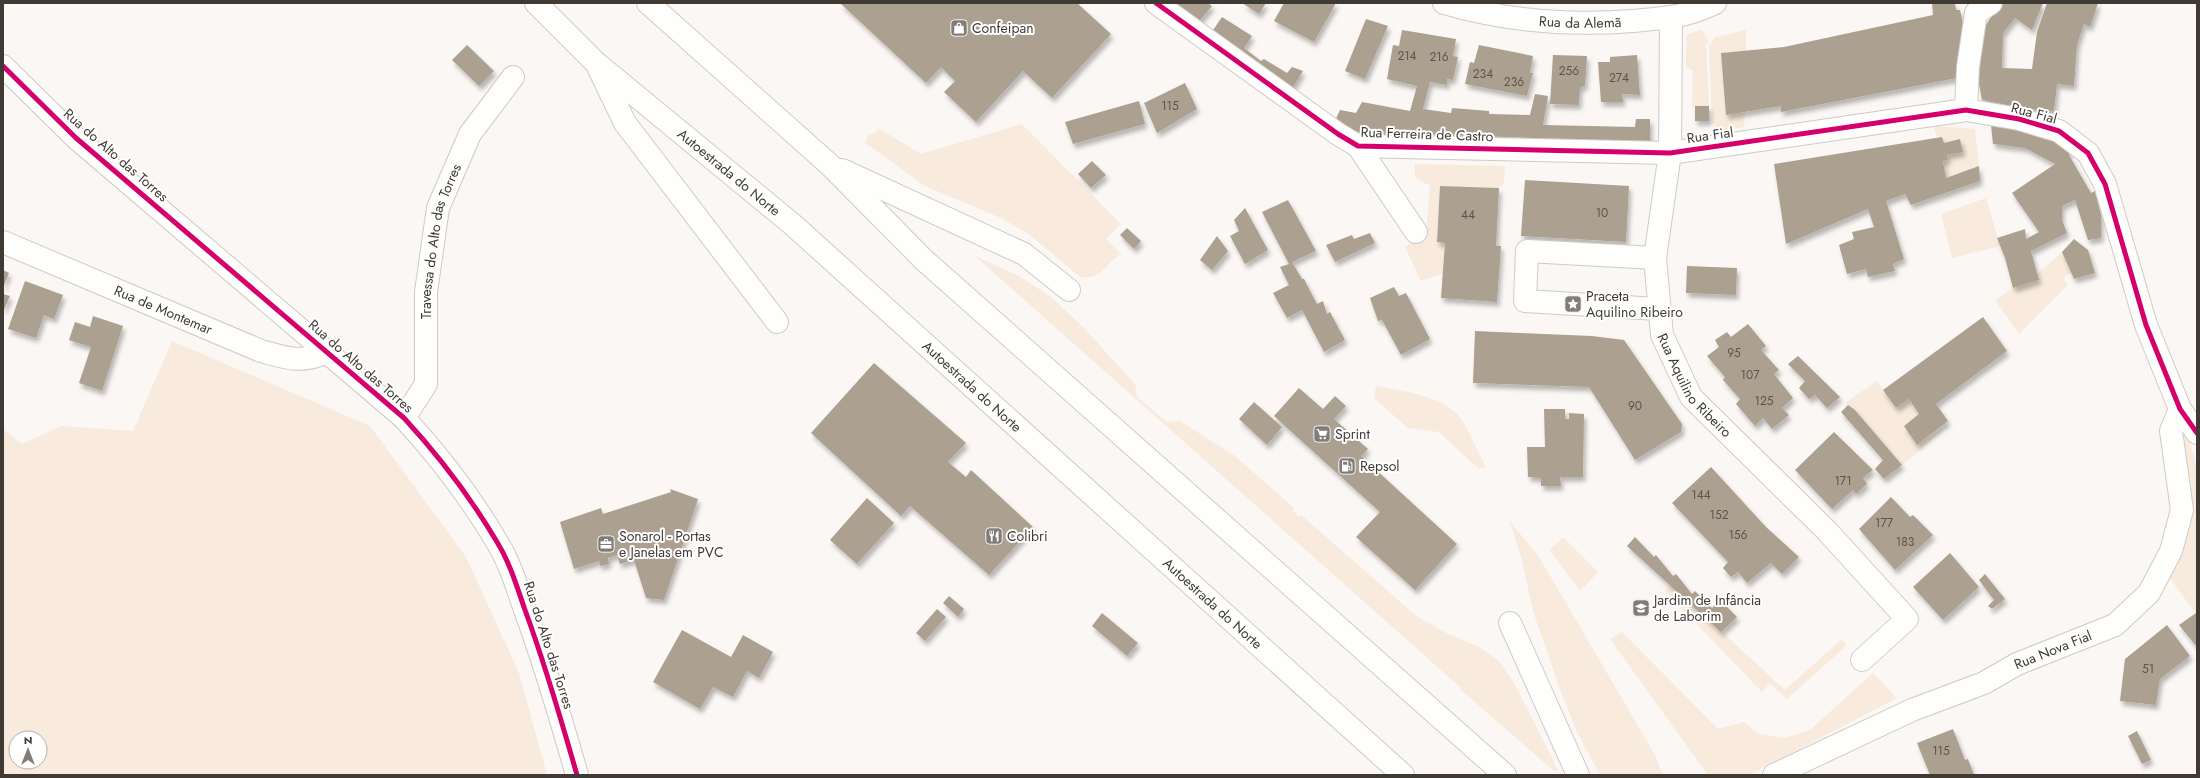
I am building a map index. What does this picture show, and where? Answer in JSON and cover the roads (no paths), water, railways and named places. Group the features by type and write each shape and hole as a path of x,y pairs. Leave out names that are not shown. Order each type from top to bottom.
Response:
{"main road":[{"name":"Autoestrada do Norte","path":"536,3 595,62 792,224 1403,775"},
{"path":"648,3 830,164 924,260 1505,775"},
{"name":"Rua Ferreira de Castro","path":"1156,3 1338,134 1358,146 1670,154"},
{"name":"Rua da Alemã","path":"1444,3 1590,24 1671,19 1698,12 1716,3"},
{"path":"1966,110 1968,67 1976,13 1991,3"},
{"name":"Rua Aquilino Ribeiro","path":"1671,19 1670,154 1656,258 1658,308 1662,334 1691,397 1827,531 1907,619 1862,660"},
{"path":"595,62 625,123 777,322"},
{"name":"Rua do Alto das Torres","path":"3,66 76,138 404,418 447,469 498,543 515,580 544,661 577,775"},
{"name":"Travessa do Alto das Torres","path":"404,418 426,384 426,292 438,208 470,134 513,77"},
{"name":"Rua Fial","path":"1670,154 1966,110 2019,119 2059,131 2088,153 2105,184 2146,325 2180,409 2197,433"},
{"path":"1358,146 1416,232"},
{"path":"830,164 1024,254 1070,290"},
{"name":"Rua de Montemar","path":"3,242 261,351 297,359 312,359 327,352"},
{"path":"1656,258 1528,251 1525,301 1658,308"},
{"name":"Rua Nova Fial","path":"1774,775 1912,710 1984,683 2017,664 2115,625 2149,593 2171,552 2182,510 2171,431 2180,409"},
{"path":"1510,623 1578,775"}],"place":[{"name":"Confeipan","path":"959,28"},
{"name":"Praceta Aquilino Ribeiro","path":"1573,304"},
{"name":"Sprint","path":"1322,434"},
{"name":"Repsol","path":"1347,466"},
{"name":"Colibri","path":"994,536"},
{"name":"Sonarol - Portas e Janelas em PVC","path":"606,544"},
{"name":"Jardim de Infância de Laborim","path":"1641,608"}]}
